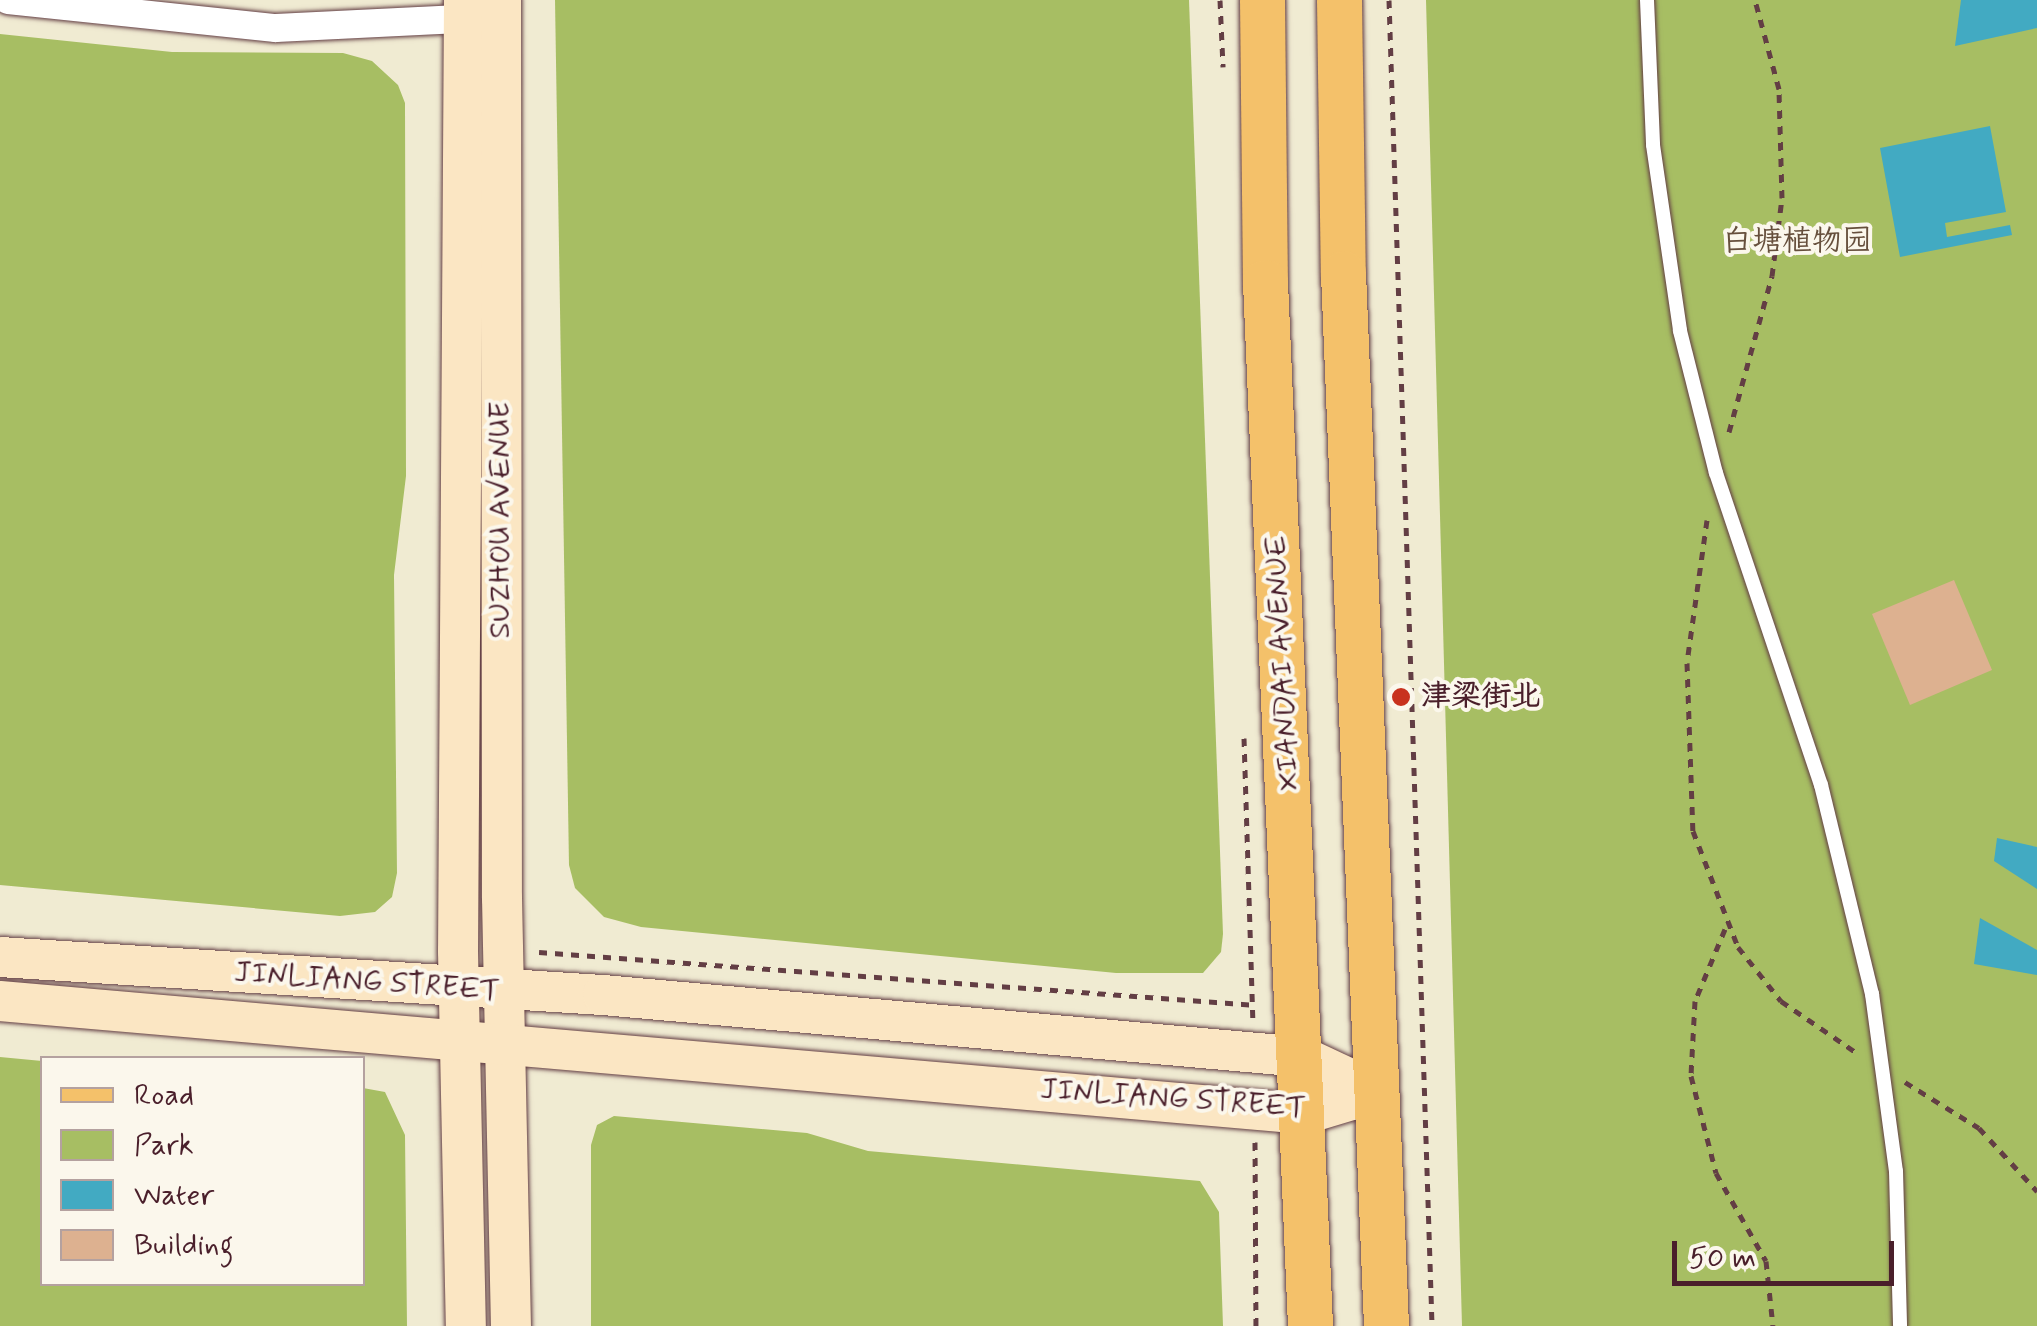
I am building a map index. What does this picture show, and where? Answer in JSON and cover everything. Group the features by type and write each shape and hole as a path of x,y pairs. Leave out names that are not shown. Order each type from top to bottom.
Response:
{"main road":[{"name":"XIANDAI AVENUE","path":"1262,0 1265,282 1304,1057 1310,1326"},
{"path":"1339,0 1343,274 1386,1326"},
{"name":"SUZHOU AVENUE","path":"483,9 511,1326"},
{"name":"SUZHOU AVENUE","path":"466,1326 458,990 483,9"},
{"name":"JINLIANG STREET","path":"0,957 458,990 602,995 1304,1057 1378,1092"},
{"name":"JINLIANG STREET","path":"0,1001 504,1040 1305,1114 1378,1092"}],"street":[{"path":"8,0 276,28 483,9"}],"lane":[{"path":"1647,0 1652,144 1680,331 1716,473 1821,785 1872,994 1896,1171 1900,1326"}],"path":[{"path":"1220,0 1223,79"},
{"path":"1389,0 1432,1326"},
{"path":"1244,730 1254,1054"},
{"path":"1726,928 1695,1001 1691,1076 1716,1173 1766,1261 1773,1326"},
{"path":"503,952 1299,1008"},
{"path":"1256,1110 1256,1326"}],"green space":[{"path":"555,0 1189,0 1223,934 1221,952 1203,973 1116,973 641,927 604,917 575,888 569,865"},
{"name":"白塘植物园","path":"1426,0 2037,0 2037,1326 1462,1326"},
{"path":"0,34 172,52 343,53 372,61 398,85 405,103 406,476 394,575 397,873 392,897 375,912 340,916 0,885"},
{"path":"0,1057 40,1061 40,1286 365,1286 365,1088 385,1092 405,1135 407,1326 0,1326"},
{"path":"614,1116 807,1133 868,1151 1200,1181 1219,1212 1223,1326 591,1326 591,1145 597,1125"}],"water":[{"path":"1961,0 2037,0 2037,28 1955,46"},
{"path":"1990,126 2006,212 1945,223 1947,237 2010,225 2012,235 1900,257 1880,148"},
{"path":"1997,838 2037,847 2037,889 1994,861"},
{"path":"1980,918 2037,950 2037,975 1974,964"}],"building":[{"path":"1954,580 1992,670 1910,705 1872,614"}],"place":[{"name":"津梁街北","path":"1401,697"}]}
